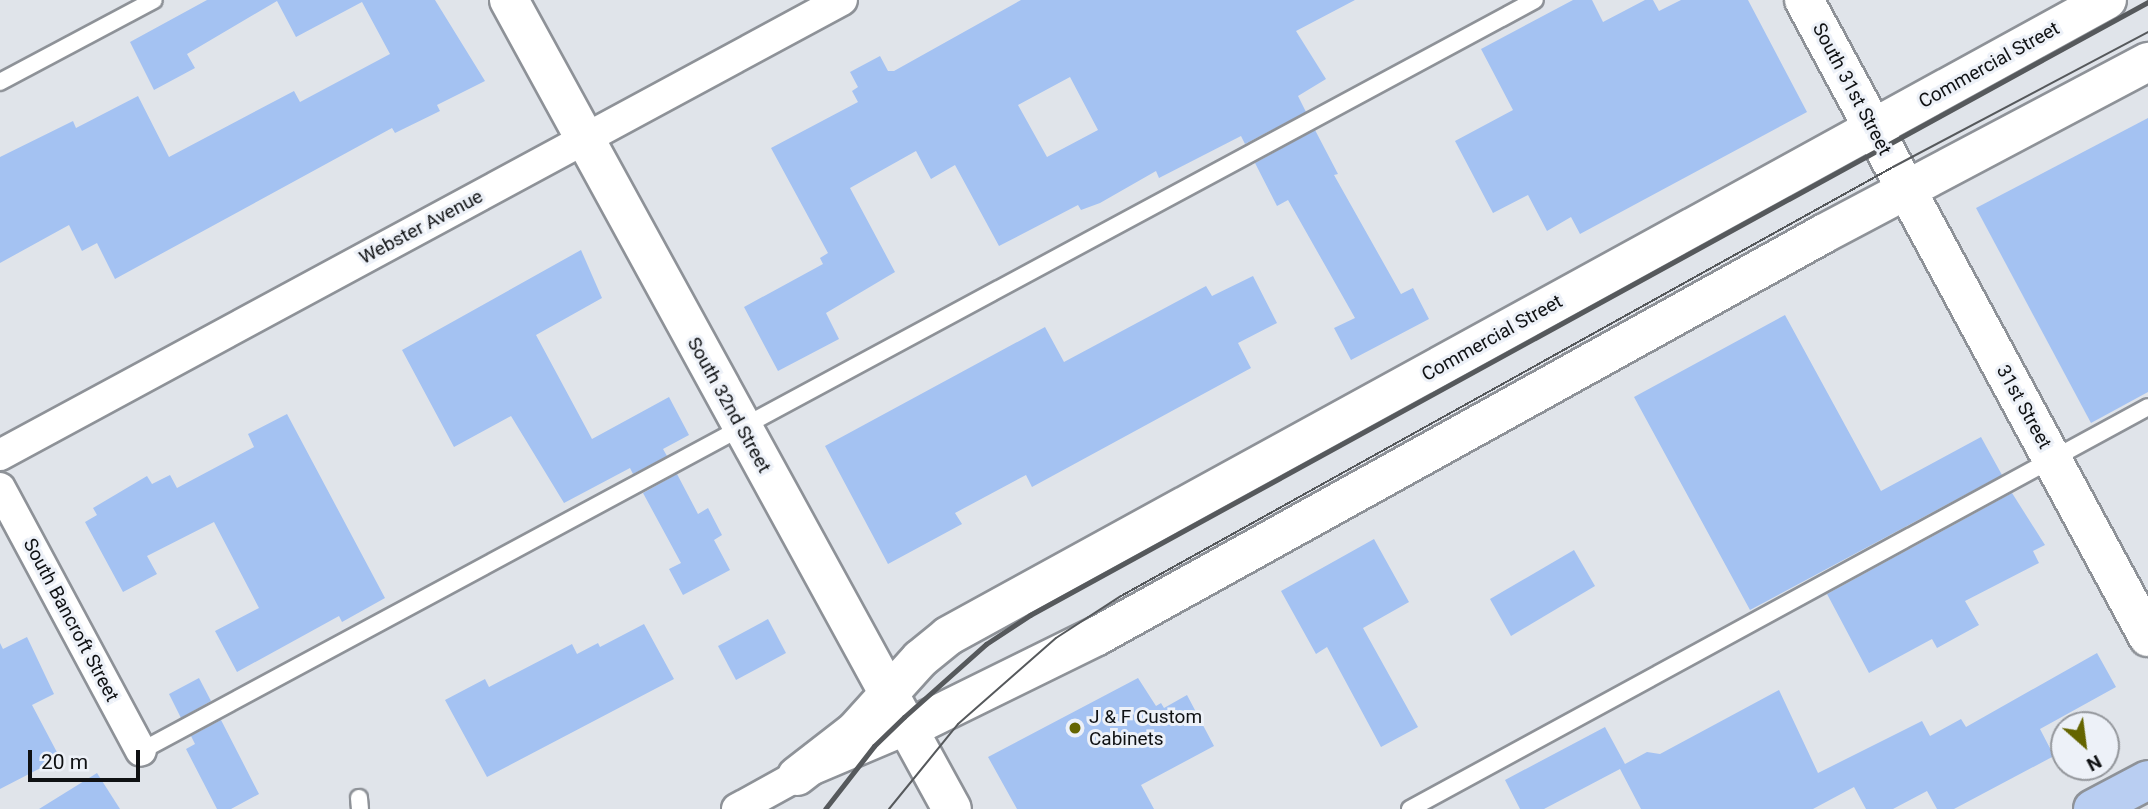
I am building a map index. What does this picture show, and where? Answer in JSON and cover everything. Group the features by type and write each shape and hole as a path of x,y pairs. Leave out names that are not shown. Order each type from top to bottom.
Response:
{"main road":[{"name":"South 32nd Street","path":"509,0 583,140 890,692 952,809"},
{"name":"South 31st Street","path":"1804,0 1902,185"},
{"name":"Commercial Street","path":"797,776 855,731 890,692 948,636 2107,0"},
{"path":"909,728 1097,636 1902,185 2148,62"},
{"name":"31st Street","path":"1902,185 2148,637"},
{"path":"2093,809 2148,780"}],"street":[{"name":"Webster Avenue","path":"0,455 842,0"},
{"name":"South Bancroft Street","path":"0,488 141,751"},
{"path":"737,809 797,776 909,728"}],"lane":[{"path":"0,82 153,0"},
{"path":"141,751 742,430 1535,0"},
{"path":"1410,809 2148,407"}],"building":[{"path":"207,0 435,0 485,81 437,105 440,111 395,133 392,128 115,279 97,243 82,251 69,225 0,263 0,157 73,121 76,128 138,96 169,157 294,91 300,102 390,54 362,2 296,37 277,1 187,54 195,68 154,90 130,42"},
{"path":"1021,0 1355,0 1296,31 1326,79 1298,96 1306,112 1245,144 1241,136 1159,178 1156,171 1100,203 1081,210 1078,205 999,246 955,165 931,179 916,151 850,188 895,272 826,313 839,339 778,371 744,307 823,264 820,258 828,253 771,148 858,102 852,91 858,87 850,72 880,56 888,71 894,71","holes":["1070,77 1098,130 1047,157 1018,105"]},
{"path":"1573,0 1592,0 1603,22 1645,0 1653,0 1659,11 1681,0 1748,0 1807,112 1580,234 1571,217 1547,231 1528,195 1493,213 1455,141 1513,110 1481,49"},
{"path":"2148,118 2148,392 2091,423 1976,208"},
{"path":"1315,130 1338,174 1334,175 1401,294 1413,288 1429,319 1351,360 1334,328 1355,318 1288,200 1277,206 1255,163"},
{"path":"581,250 602,298 536,335 592,439 669,397 689,435 663,449 667,456 633,474 630,468 564,503 511,416 454,447 402,350"},
{"path":"1253,276 1277,323 1238,343 1251,368 1032,487 1026,475 955,513 962,524 888,564 825,446 1045,327 1064,362 1206,286 1212,296"},
{"path":"1785,315 1881,491 1981,437 2002,475 1750,610 1634,397"},
{"path":"287,414 385,598 342,622 339,616 237,672 215,631 259,608 214,522 147,556 157,574 123,592 85,522 97,515 93,508 147,476 152,484 170,475 177,488 254,447 248,434"},
{"path":"677,474 698,514 708,508 722,535 714,540 730,570 683,595 669,569 681,563 643,493"},
{"path":"2012,493 2045,545 2033,551 2039,563 1965,601 1979,625 1937,648 1932,639 1869,673 1827,594"},
{"path":"1374,539 1409,602 1363,628 1418,727 1381,747 1327,647 1316,654 1281,591"},
{"path":"1574,550 1595,586 1511,636 1490,599"},
{"path":"768,619 786,653 736,680 718,646"},
{"path":"644,624 674,679 487,777 445,700 485,679 489,687 572,644 577,654 598,643 600,647"},
{"path":"27,637 54,694 32,705 60,758 0,789 0,643 3,649"},
{"path":"2097,653 2116,687 2073,711 2050,711 2050,723 2040,729 2050,748 2050,758 1954,809 1937,809 1927,791 1893,809 1866,809 1854,787 1813,809 1641,809 1620,769 1544,809 1520,809 1505,780 1605,727 1625,764 1647,752 1660,754 1779,690 1818,773 1922,721 1930,736 1961,719 1966,727"},
{"path":"199,678 211,701 181,718 169,694"},
{"name":"J & F Custom Cabinets","path":"1138,678 1156,706 1161,703 1164,708 1187,695 1214,746 1141,785 1154,809 1017,809 988,757"},
{"path":"221,720 259,794 231,809 217,809 186,749 195,744 191,736"},
{"path":"97,773 120,809 39,809"}],"tram line":[{"path":"889,809 958,724 1056,638 1121,596 1893,167 2148,32"}],"railway":[{"path":"825,809 874,746 904,717 986,644 1030,615 2148,2"}],"place":[{"name":"J & F Custom Cabinets","path":"1075,728"}]}
